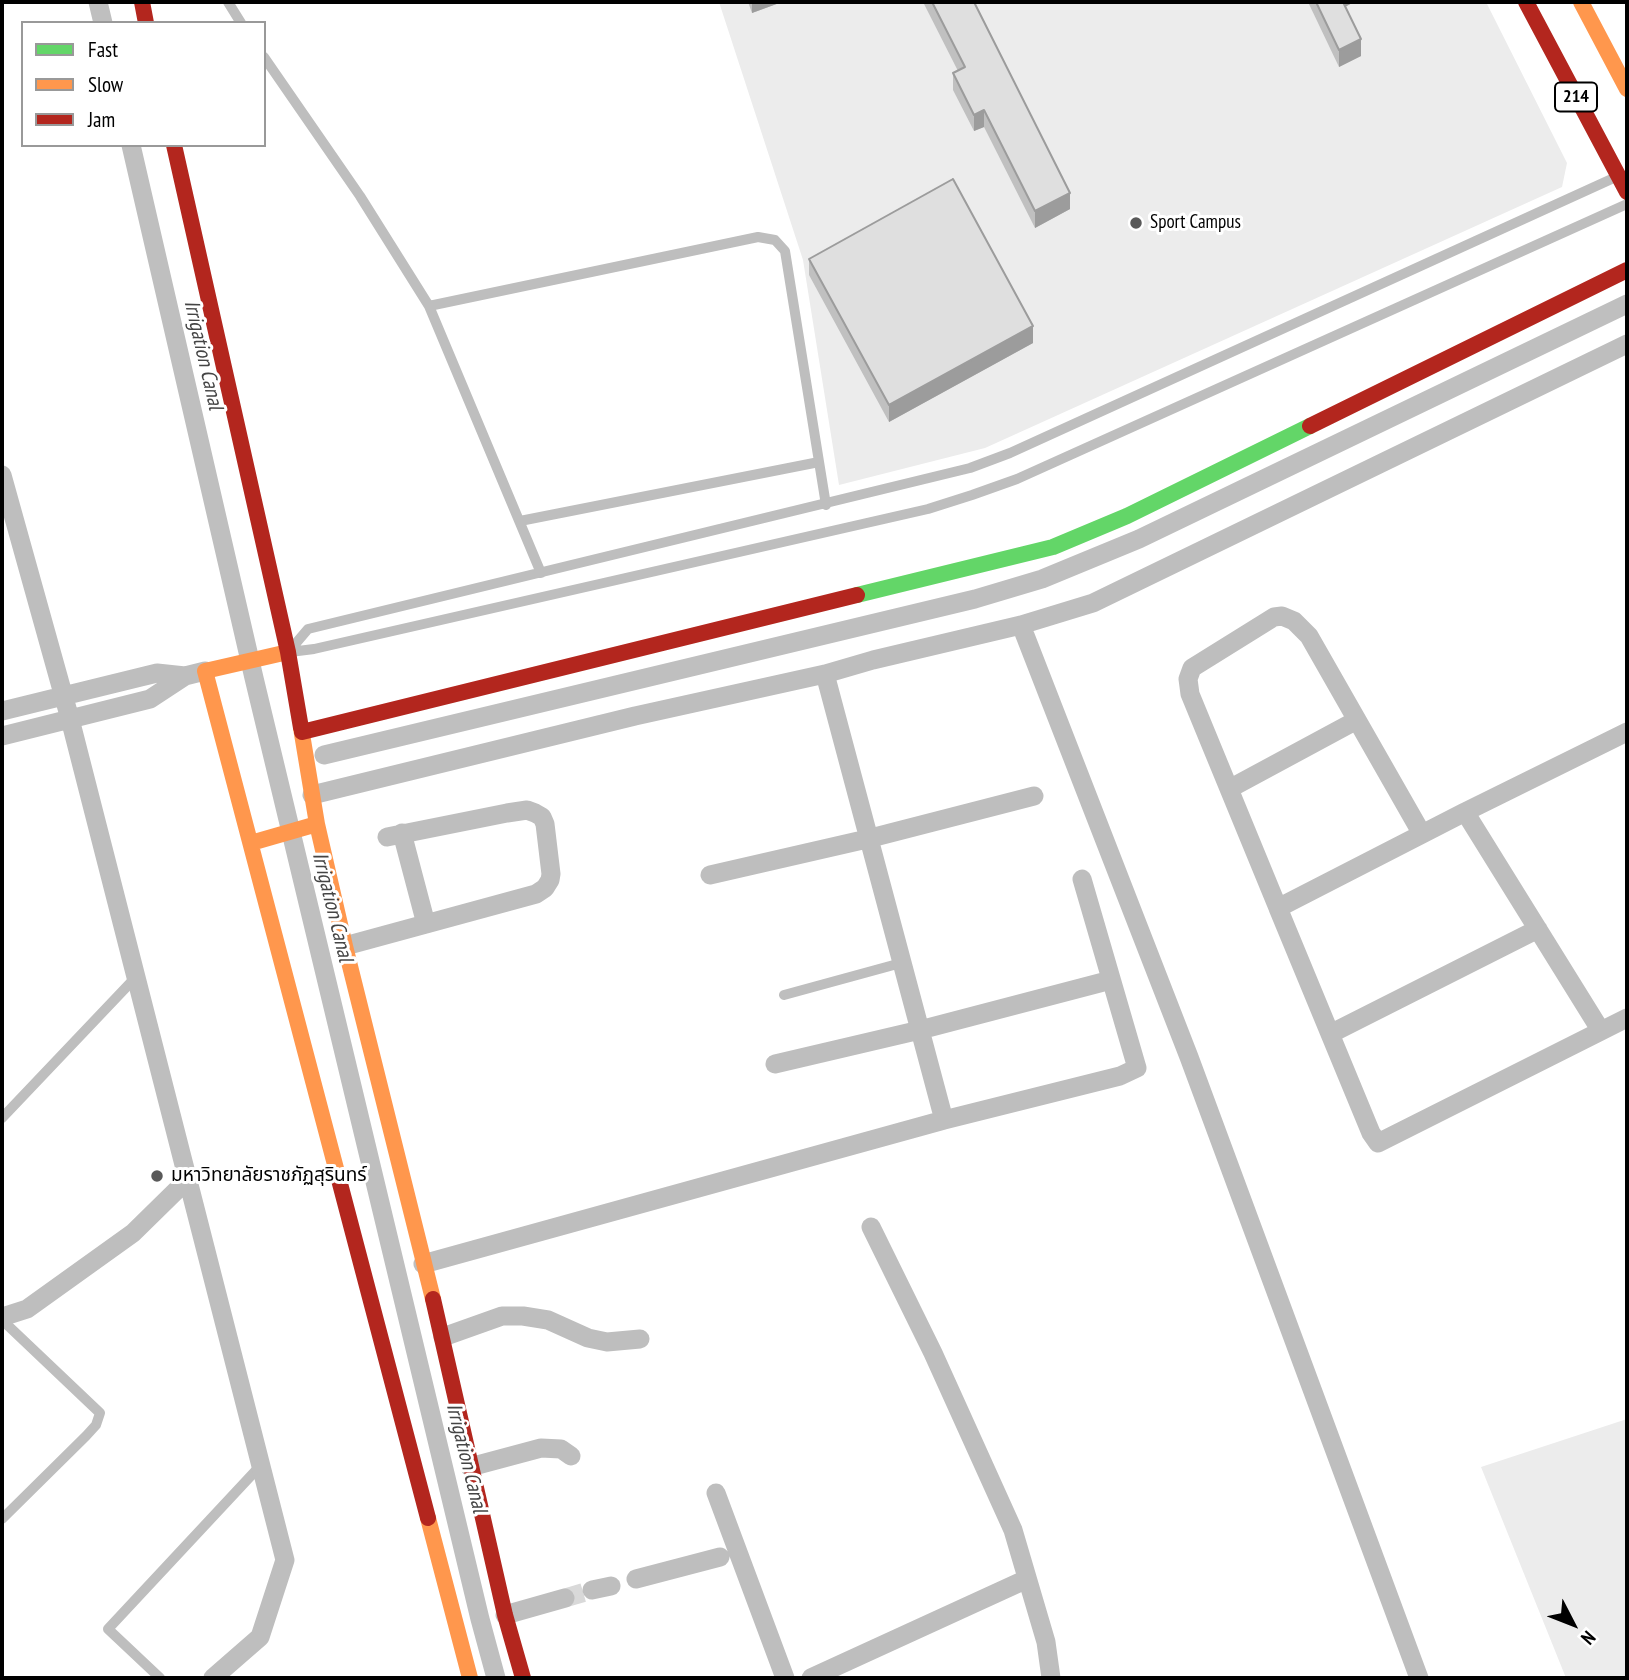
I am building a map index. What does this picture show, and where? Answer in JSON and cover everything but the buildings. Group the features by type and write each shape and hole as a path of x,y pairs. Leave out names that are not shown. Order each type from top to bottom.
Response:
{"street":[{"path":"142,2 146,21"},
{"name":"214","path":"1526,2 1627,192"},
{"name":"214","path":"1581,2 1627,89"},
{"path":"174,147 281,654 302,732 312,795 311,825 345,946 443,1337 470,1467 505,1615 523,1678"},
{"path":"302,732 1053,547 1127,516 1627,270"},
{"path":"312,795 635,716 825,674 1021,625 1093,603 1627,344"},
{"path":"2,475 70,719 285,1560 260,1637 213,1678"},
{"path":"1422,834 1309,636 1294,621 1282,616 1274,617 1192,668 1188,678 1190,694 1371,1133 1378,1143 1627,1018"},
{"path":"1021,625 1194,1070 1419,1678"},
{"path":"2,711 157,673 204,671 281,654"},
{"path":"2,736 150,699 204,671"},
{"path":"204,671 259,840 470,1678"},
{"path":"825,674 944,1120"},
{"path":"1229,789 1357,720"},
{"path":"1278,908 1627,732"},
{"path":"710,875 867,839 1034,796"},
{"path":"345,946 426,924 536,894 545,888 551,874 542,817 527,810 394,835 426,924"},
{"path":"1465,812 1601,1031"},
{"path":"259,840 311,825"},
{"path":"423,1264 944,1120 1135,1071 1137,1066 1082,879"},
{"path":"1330,1034 1538,929"},
{"path":"775,1064 920,1030 1111,980"},
{"path":"2,1318 27,1309 133,1233 187,1180"},
{"path":"871,1227 933,1353 1007,1518 1046,1642 1051,1678"},
{"path":"443,1337 502,1316 523,1316 548,1320 588,1338 607,1342 640,1339"},
{"path":"470,1467 541,1448 561,1449 571,1456"},
{"path":"716,1493 785,1678"},
{"path":"636,1579 720,1557"},
{"path":"811,1678 1027,1579"},
{"path":"505,1615 565,1598"}],"lane":[{"path":"228,2 240,21"},
{"path":"266,60 360,196 429,306 541,573"},
{"path":"281,654 308,629 970,468 1010,453 1619,176"},
{"path":"281,654 314,649 928,509 1017,480 1627,204"},
{"path":"429,306 758,237 775,240 785,251 825,505"},
{"path":"520,521 819,462"},
{"path":"784,995 901,963"},
{"path":"2,1118 136,977"},
{"path":"2,1318 100,1413 96,1425 86,1436 2,1519"},
{"path":"160,1678 108,1629 261,1465"}],"shaded area":[{"name":"Sport Campus","path":"719,2 1486,2 1567,163 1562,187 985,448 839,485 803,260"},
{"path":"1627,1419 1627,1678 1566,1678 1481,1467"}],"waterway":[{"name":"Irrigation Canal","path":"98,2 103,21"},
{"name":"Irrigation Canal","path":"131,147 254,678 496,1678"},
{"path":"324,755 975,599 1042,579 1139,539 1627,304"}],"tunnel":[{"path":"565,1598 592,1590"}],"traffic: fast":[{"path":"857,595 1053,547 1127,516 1310,426"}],"traffic: slow":[{"path":"1581,2 1627,89"},
{"path":"288,652 205,671 338,1176"},
{"path":"301,728 317,824 345,946 433,1299"},
{"path":"251,843 317,824"},
{"path":"428,1518 470,1678"}],"traffic: jam":[{"path":"142,2 146,21"},
{"path":"1526,2 1627,192"},
{"path":"174,147 288,652 301,728"},
{"path":"1310,426 1627,270"},
{"path":"302,732 857,595"},
{"path":"338,1176 428,1518"},
{"path":"433,1299 505,1615 523,1678"}],"place":[{"name":"Sport Campus","path":"1136,223"},
{"name":"มหาวิทยาลัยราชภัฏสุรินทร์","path":"157,1176"}]}
